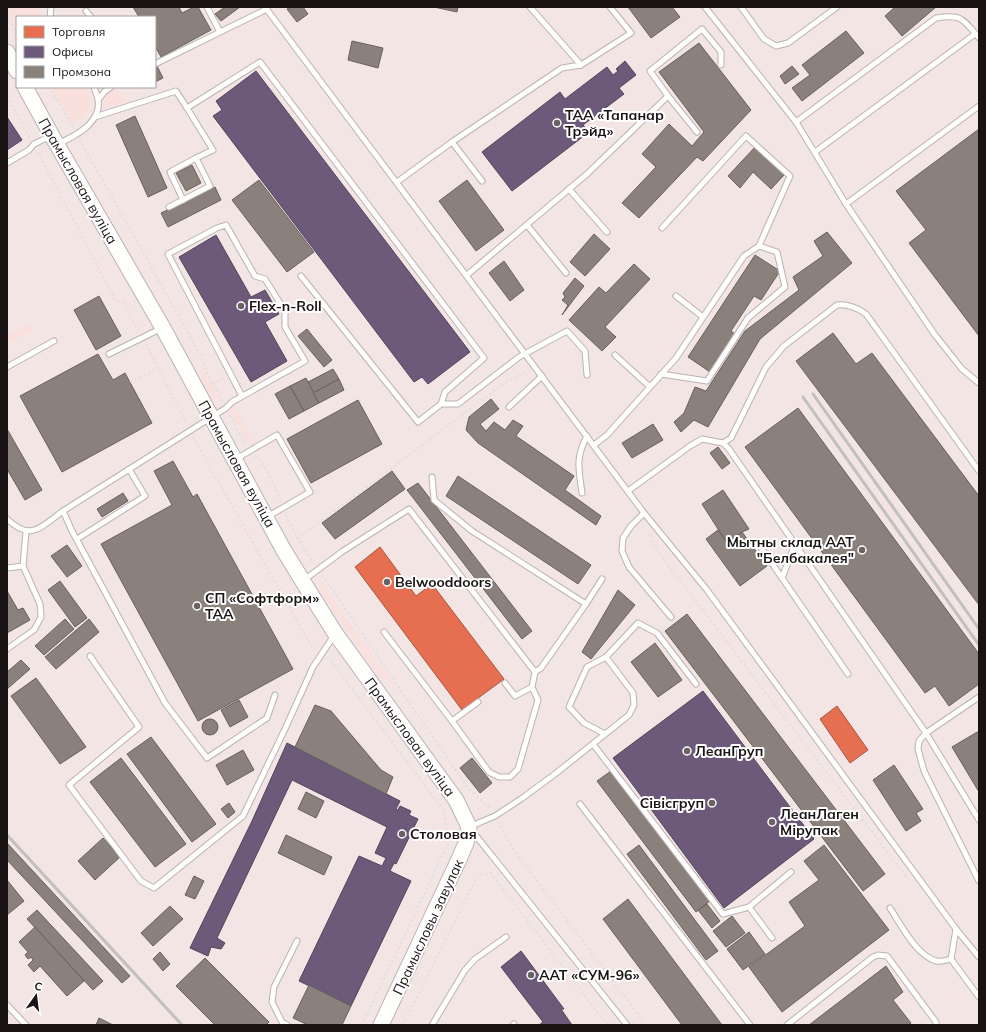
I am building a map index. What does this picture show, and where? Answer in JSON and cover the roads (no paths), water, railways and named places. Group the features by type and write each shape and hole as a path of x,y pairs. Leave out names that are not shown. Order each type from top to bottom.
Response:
{"main road":[{"path":"7,52 16,69"},
{"name":"Прамысловая вуліца","path":"27,88 54,140 163,328 266,518 303,581 335,633 456,800 470,827"},
{"name":"Прамысловы завулак","path":"381,1025 460,857 466,843 470,827"}],"lane":[{"path":"207,7 220,32"},
{"path":"530,7 581,65"},
{"path":"397,182 452,142 562,68 581,65 631,33 610,7"},
{"path":"705,7 796,122 846,204 935,335 962,369 979,383"},
{"path":"740,7 764,39 776,46 788,44 837,7"},
{"path":"156,64 266,8 644,513 707,590 956,929 979,957"},
{"path":"86,11 90,16"},
{"path":"796,122 936,18 951,16 963,19 977,36 815,152"},
{"path":"697,132 650,71 702,29 721,52 720,65"},
{"path":"188,108 260,62 484,358 445,392 441,404 418,422 301,276"},
{"path":"94,88 98,100 95,117"},
{"path":"98,100 110,88"},
{"path":"7,163 29,150 34,144 77,135 95,117 176,91 188,108 212,150 170,172 183,200"},
{"path":"467,275 587,174 668,96"},
{"path":"846,204 979,106"},
{"path":"594,445 607,435 676,358 744,256 759,246 790,176 746,136 662,228"},
{"path":"452,142 482,181"},
{"path":"169,207 210,186 196,158"},
{"path":"570,189 607,232"},
{"path":"7,519 13,525 26,532 37,530 63,511 226,408 232,402 305,361 285,327 285,311 265,280 255,276 226,225 217,228 168,254 242,396"},
{"path":"527,225 566,273"},
{"path":"661,374 707,381 748,318 785,287 777,252 759,246"},
{"path":"676,296 703,317"},
{"path":"723,443 731,438 766,368 784,346 836,305 844,304 852,306 866,314 979,471"},
{"path":"109,354 163,328"},
{"path":"441,404 458,404 525,354 567,331 585,351 587,375"},
{"path":"7,367 54,341"},
{"path":"615,355 650,387"},
{"path":"508,407 542,376"},
{"path":"235,460 277,435 310,492 266,518"},
{"path":"582,493 578,466 580,449 587,436"},
{"path":"628,491 702,439 723,443 729,449 926,733 979,820"},
{"path":"76,539 145,496 129,469"},
{"path":"432,477 434,500 472,531 586,604"},
{"path":"303,581 343,551 409,508 535,672"},
{"path":"63,511 76,539 165,703 207,758 268,718 275,695"},
{"path":"644,513 631,526 623,538 622,551 630,567 671,616"},
{"path":"7,649 34,630 41,617 40,604 23,566 26,532"},
{"path":"782,578 795,544"},
{"path":"760,546 848,674"},
{"path":"7,568 23,566"},
{"path":"384,632 489,772 499,777 510,777 518,769 538,700 532,687 535,672 541,668 602,579"},
{"path":"605,734 584,723 569,707 587,667 606,657 638,623 657,633 696,684"},
{"path":"90,656 139,727 69,785 141,881 154,888 243,816 313,667 335,633"},
{"path":"606,657 633,693 634,705 629,715 521,799 495,816 470,827 627,1025"},
{"path":"505,683 515,696 532,687"},
{"path":"979,697 926,733 919,741 918,749 924,771 979,881"},
{"path":"452,721 478,702"},
{"path":"593,744 723,914 749,907 792,872"},
{"path":"580,804 750,1025"},
{"path":"749,907 772,938"},
{"path":"890,908 918,950 937,962 951,959"},
{"path":"956,929 951,959 979,997"},
{"path":"432,1025 465,970 475,959 506,937"},
{"path":"287,1025 282,1022 272,1002 274,988 297,941"},
{"path":"787,1025 873,957 878,955 887,956 936,1022 936,1025"},
{"path":"7,1005 26,1025"}],"railway":[{"path":"813,394 979,629"},
{"path":"803,397 979,645"},
{"path":"7,835 182,1025"}],"place":[{"name":"ТАА «Тапанар Трэйд»","path":"557,123"},
{"name":"Flex-n-Roll","path":"241,306"},
{"name":"Мытны склад ААТ \"Белбакалея\"","path":"862,550"},
{"name":"Belwooddoors","path":"387,582"},
{"name":"СП «Софтформ» ТАА","path":"197,606"},
{"name":"ЛеанГруп","path":"687,751"},
{"name":"Сівісгруп","path":"712,803"},
{"name":"ЛеанЛаген Мірупак","path":"772,822"},
{"name":"Столовая","path":"402,834"},
{"name":"ААТ «СУМ-96»","path":"531,975"}]}
